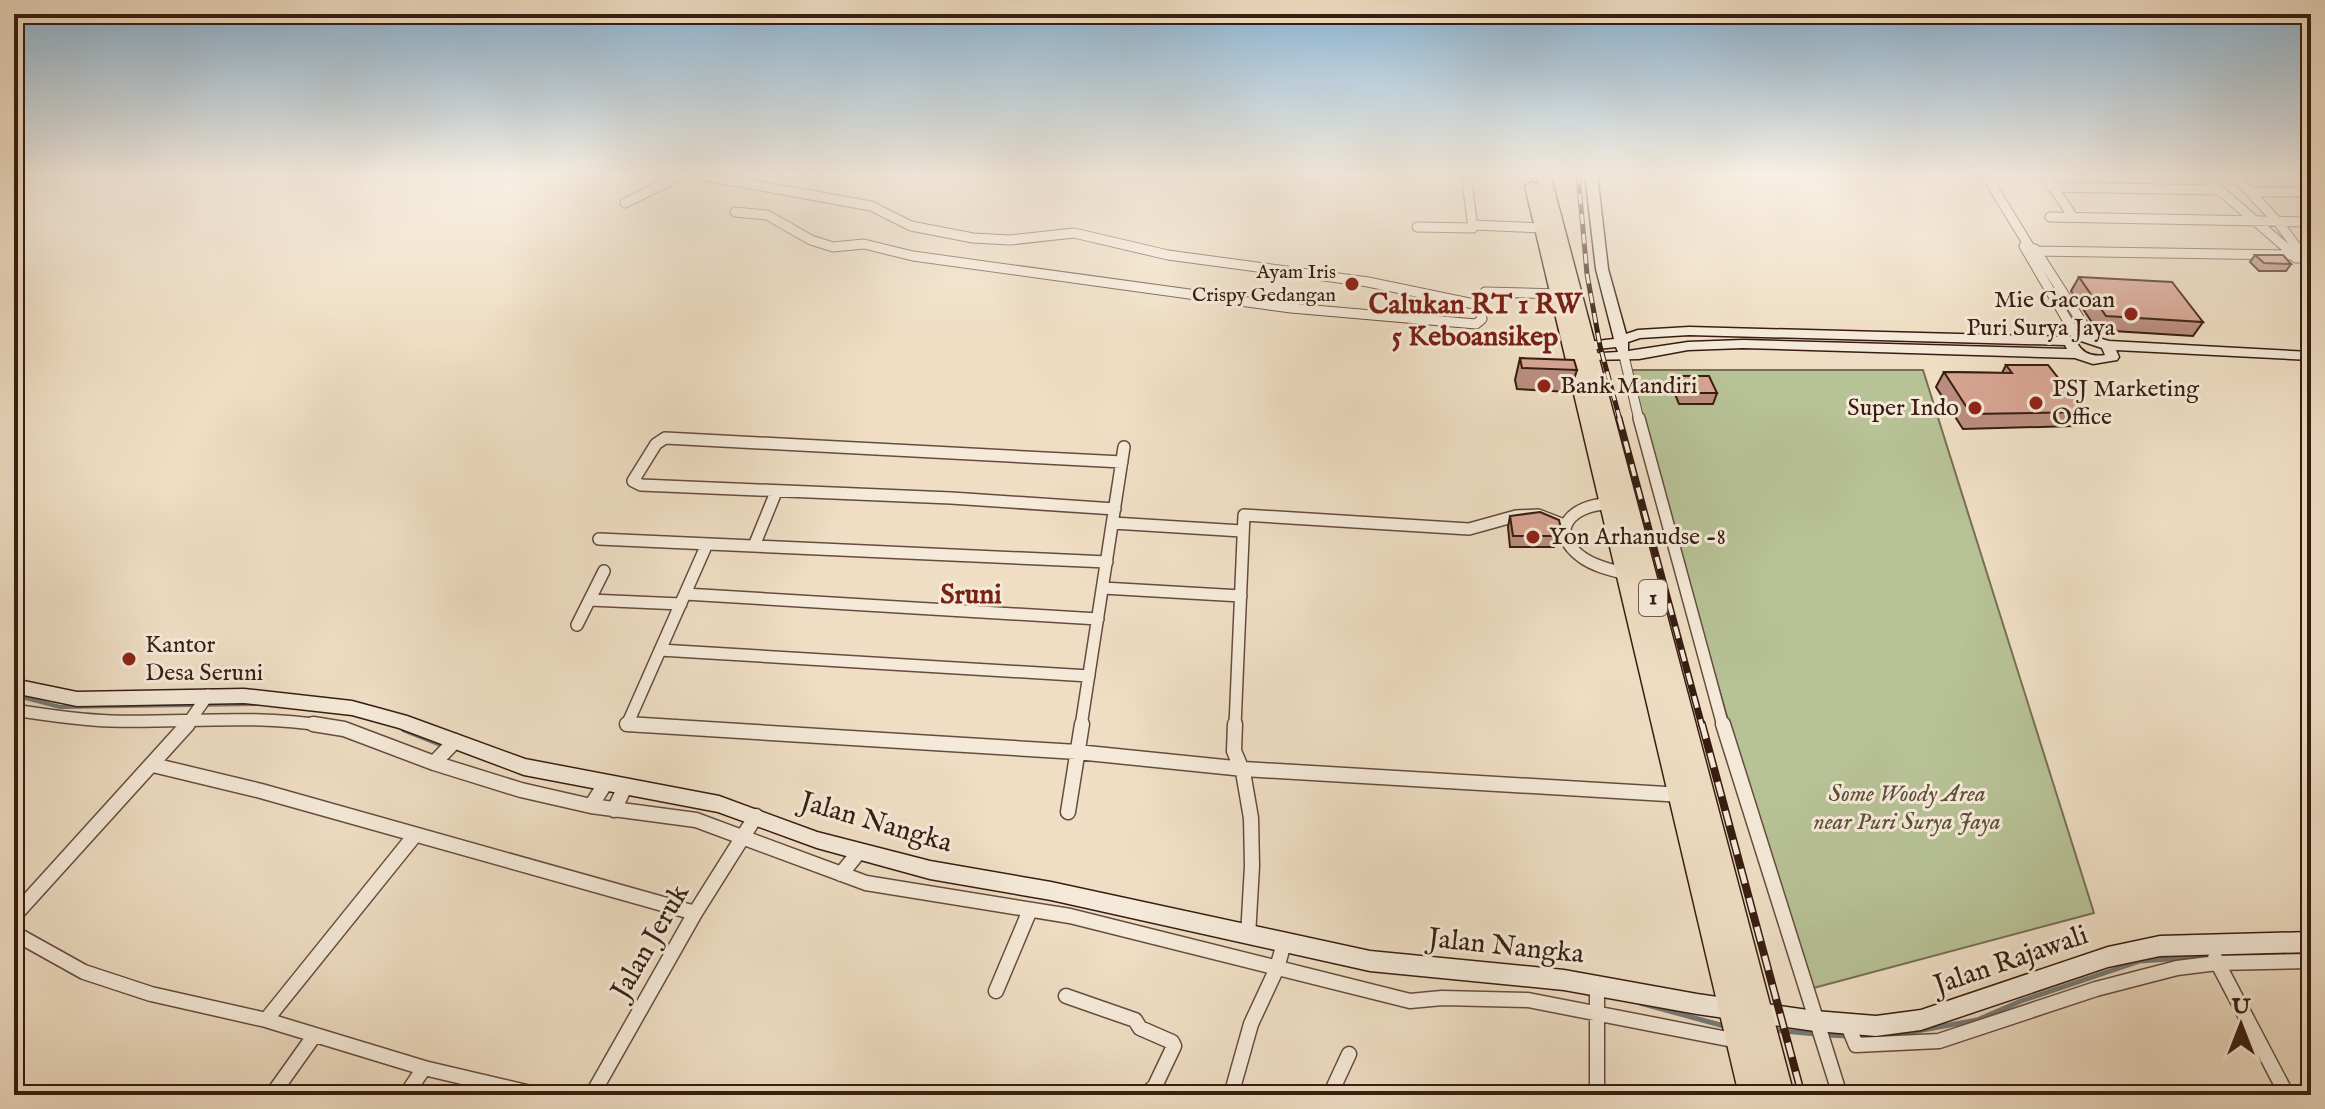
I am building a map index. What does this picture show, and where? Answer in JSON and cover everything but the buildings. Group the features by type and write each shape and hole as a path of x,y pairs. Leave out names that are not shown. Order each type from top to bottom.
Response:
{"highway":[{"name":"1","path":"1554,226 1609,504 1679,795 1747,1026 1780,1095"},
{"name":"1","path":"1542,228 1558,294 1581,352 1704,796 1747,1026 1753,1095"}],"street":[{"path":"786,226 811,240 833,247 864,244 913,256 1160,292 1455,324 1476,324 1482,319 1479,305 1485,292 1558,294"},
{"path":"911,226 973,238 1010,240 1074,233 1168,255 1368,282 1479,305"},
{"path":"1417,227 1471,229 1473,226"},
{"path":"1490,226 1542,228"},
{"path":"1597,226 1602,269 1622,339 1646,453 1726,736 1840,1095"},
{"path":"2017,226 2092,338 2111,350 2311,364"},
{"path":"2260,226 2300,254"},
{"path":"2281,226 2300,254"},
{"path":"2031,249 2300,254"},
{"path":"2031,249 2038,272 2074,339 2071,348 2079,354"},
{"path":"1581,352 1638,334 1689,331 2092,338"},
{"path":"1581,352 1624,356 1688,346 1743,344 2079,354 2104,360 2111,350"},
{"path":"2111,350 2311,356"},
{"path":"1115,509 951,498 641,485 633,481 656,444 665,438 1122,462"},
{"path":"1068,812 1124,447"},
{"path":"754,546 776,492"},
{"path":"1609,504 1586,505 1571,513 1564,525 1567,542 1582,558 1626,574"},
{"path":"1248,937 1252,876 1250,815 1244,769 1234,751 1244,515 1469,529 1493,527 1522,513 1553,518 1564,525"},
{"path":"1113,523 1242,531"},
{"path":"599,539 1107,562"},
{"path":"707,544 627,725 1077,752 1244,769 1704,796"},
{"path":"577,625 604,571"},
{"path":"1103,588 1241,596"},
{"path":"590,600 683,599 1098,619"},
{"path":"660,650 1089,676"},
{"name":"Jalan Nangka","path":"14,686 77,699 200,708 318,702 352,708 524,767 615,793 674,793 751,826 930,870 1051,891 1248,937 1280,955 1370,961 1597,988 1747,1026"},
{"path":"14,916 153,765 200,708"},
{"path":"14,710 62,718 112,721 200,708 344,729 521,790 592,804 615,793"},
{"path":"435,761 452,743"},
{"path":"153,765 261,791 695,913"},
{"path":"592,804 615,793"},
{"path":"751,826 843,872 879,886 1070,916 1280,955 1410,1001 1442,998 1528,1000 1747,1026"},
{"name":"Jalan Jeruk","path":"592,1095 695,913 751,826"},
{"path":"266,1020 415,835"},
{"path":"843,872 858,853"},
{"path":"996,991 1030,910"},
{"path":"14,933 84,972 151,994 266,1020 424,1068 539,1095"},
{"name":"Jalan Rajawali","path":"1747,1026 1816,1023 1849,1031 1921,1020 2108,957 2160,946 2212,953 2311,942"},
{"path":"2212,953 2311,961"},
{"path":"2212,953 2287,1095"},
{"path":"1231,1095 1251,1024 1280,955"},
{"path":"1597,988 1597,1095"},
{"path":"1066,996 1135,1020 1140,1028 1172,1042 1174,1046 1157,1082 1145,1095"},
{"path":"272,1095 314,1036"},
{"path":"1330,1095 1349,1054"},
{"path":"406,1095 424,1068"}],"green space":[{"name":"Some Woody Area near Puri Surya Jaya","path":"1627,370 1923,370 2094,913 1806,990"}],"waterway":[{"path":"14,695 60,707 258,704"},
{"path":"404,730 444,746"},
{"path":"2248,954 2311,953"},
{"path":"1857,1037 1906,1033 1977,1020 2021,1001 2140,961 2240,954"},
{"path":"1640,1003 1724,1026"},
{"path":"1773,1030 1816,1034"},
{"path":"1825,1035 1848,1036"}],"railway":[{"path":"1583,226 1587,274 1600,346 1620,420"},
{"path":"1619,418 1702,726"},
{"path":"1702,724 1802,1095"}],"place":[{"name":"Ayam Iris Crispy Gedangan","path":"1352,284"},
{"name":"Mie Gacoan Puri Surya Jaya","path":"2131,314"},
{"name":"Bank Mandiri","path":"1544,386"},
{"name":"PSJ Marketing Office","path":"2036,403"},
{"name":"Super Indo","path":"1975,408"},
{"name":"Yon Arhanudse -8","path":"1533,537"},
{"name":"Kantor Desa Seruni","path":"129,659"}],"district":[{"name":"Calukan RT 1 RW 5 Keboansikep","path":"1475,321"},
{"name":"Sruni","path":"971,595"}]}
